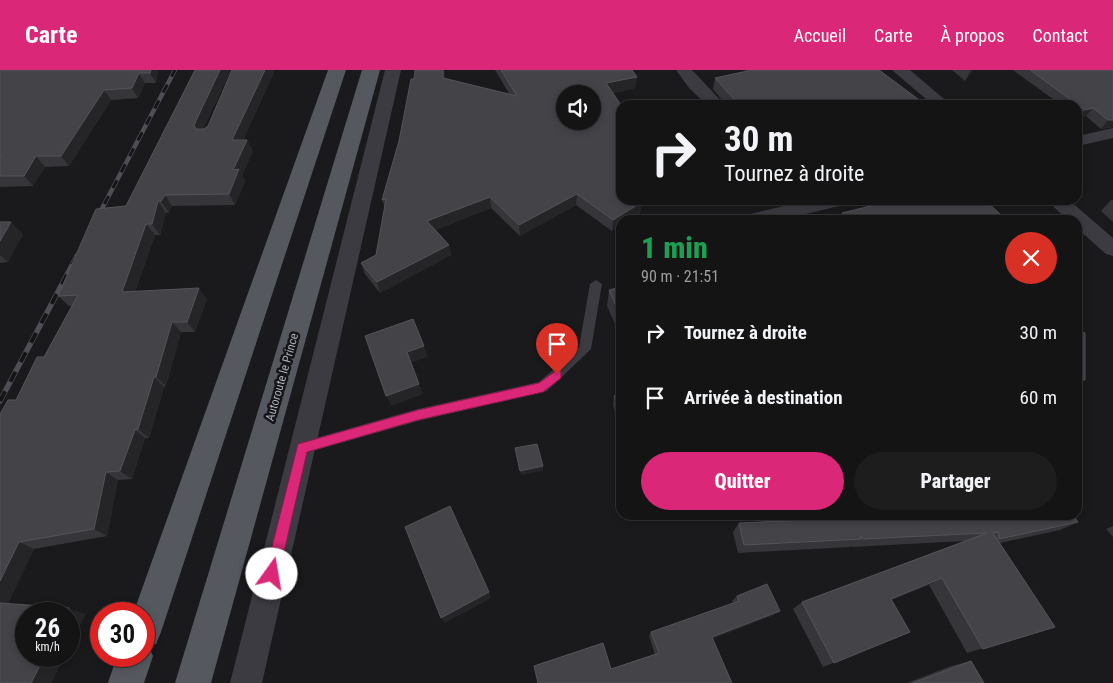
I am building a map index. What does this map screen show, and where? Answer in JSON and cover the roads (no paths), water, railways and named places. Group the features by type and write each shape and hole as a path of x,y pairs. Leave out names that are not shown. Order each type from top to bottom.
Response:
{"main road":[{"name":"Autoroute le Prince","path":"193,683 371,70"},
{"path":"154,602 334,71"},
{"path":"126,683 131,667"}],"street":[{"path":"246,683 393,70"},
{"path":"684,70 695,85 712,100"},
{"path":"900,70 937,100"},
{"path":"1082,140 1113,132"},
{"path":"774,215 815,205"},
{"path":"1063,205 1074,215"},
{"path":"1082,222 1113,249"}],"lane":[{"path":"302,448 418,415 543,387 584,349 596,284"}],"railway":[{"path":"96,220 175,70"},
{"path":"0,401 77,256"}]}
